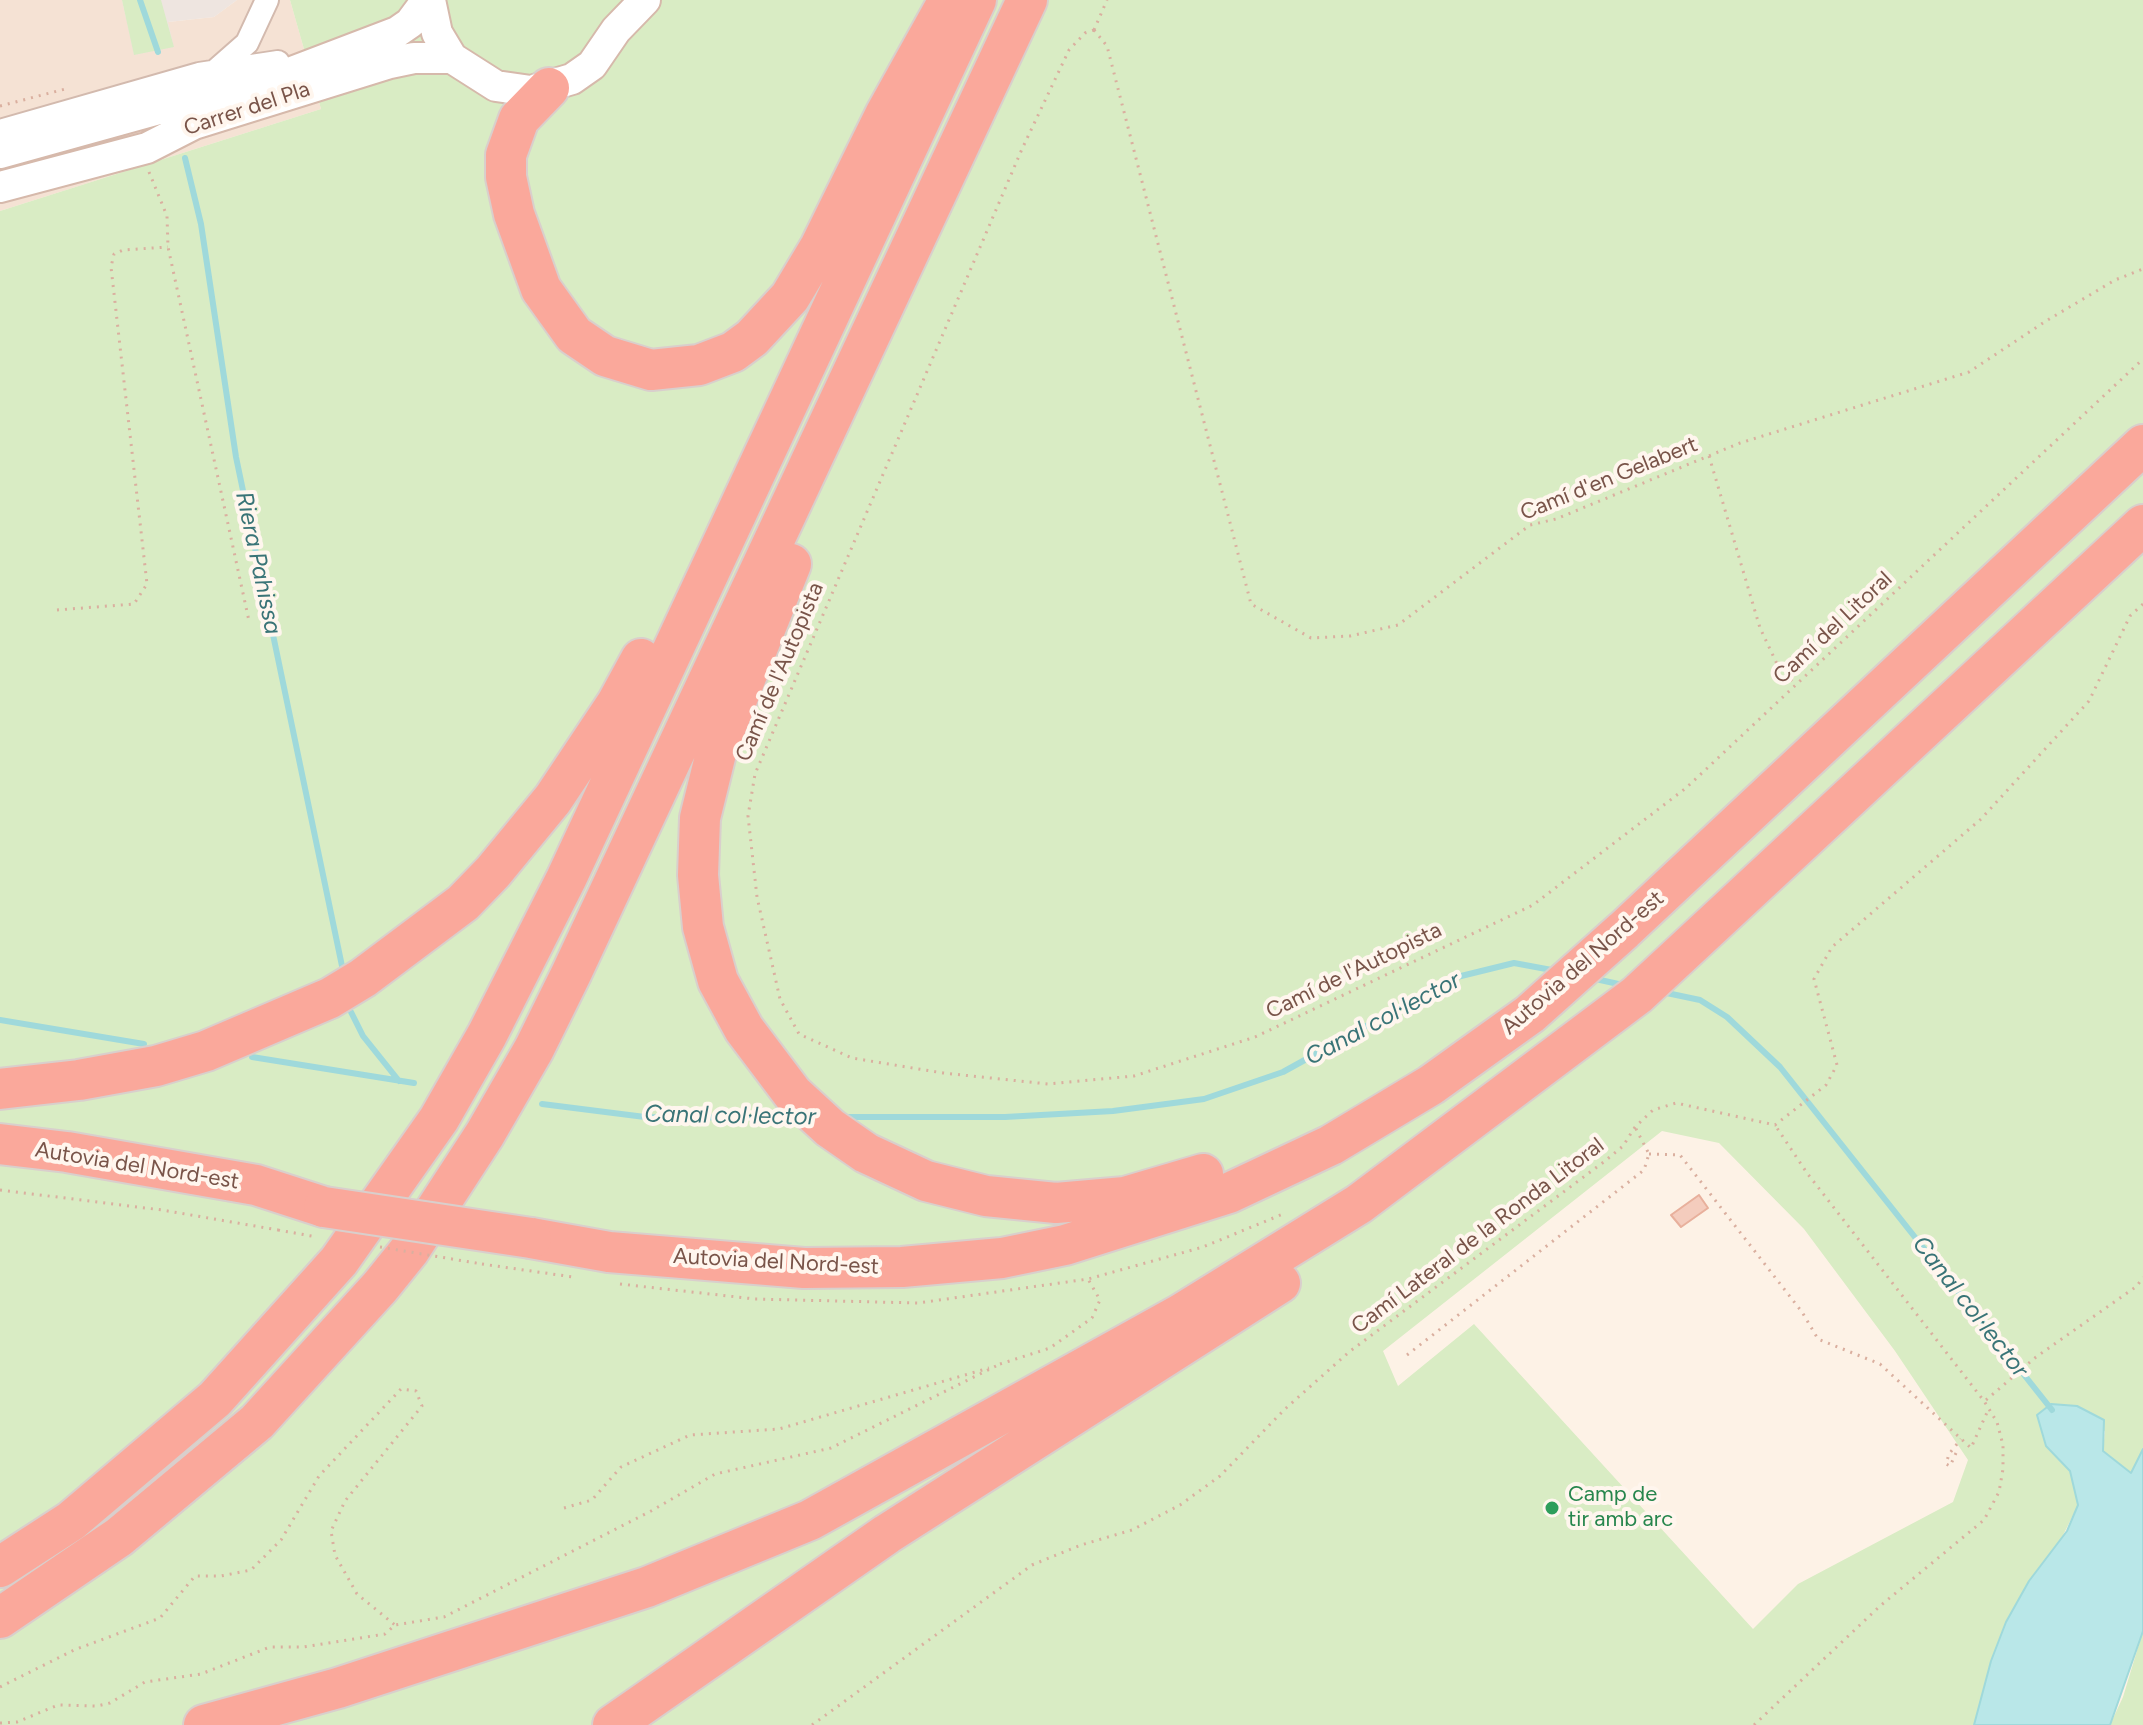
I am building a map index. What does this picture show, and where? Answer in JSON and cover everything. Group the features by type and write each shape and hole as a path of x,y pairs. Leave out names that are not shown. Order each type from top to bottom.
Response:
{"highway":[{"path":"549,88 519,119 506,155 506,177 514,214 541,289 574,335 605,356 651,370 699,365 733,352 752,338 790,297 820,247 885,115 949,0"},
{"path":"0,1089 156,1066 255,1033 330,998 363,978 463,903 493,872 553,799 617,703 646,651 808,313 949,0"},
{"path":"0,1567 71,1521 215,1399 339,1261 439,1119 487,1035 566,879 976,0"},
{"path":"0,1641 173,1518 221,1469 257,1422 409,1251 485,1134 534,1049 1027,0"},
{"path":"888,297 837,453 717,749 700,818 698,875 709,956 744,1029 785,1084 830,1128 866,1153 906,1173 955,1190 1021,1200 1090,1202 1125,1197 1189,1179 1421,1091"},
{"name":"Autovia del Nord-est","path":"0,1144 67,1152 256,1185 324,1207 609,1252 804,1268 902,1267 1002,1258 1077,1242 1229,1193 1331,1145 1421,1091 1530,1014 2143,445"},
{"path":"613,1725 887,1534 1081,1407 1212,1329 1377,1217 1637,995 2143,525"},
{"path":"204,1725 338,1688 647,1587 810,1520 1181,1314 1359,1204 1513,1092 1548,1074"},
{"path":"0,1163 247,1203 324,1207"},
{"path":"0,1618 119,1537 257,1422"}],"main road":[{"name":"Carrer del Pla","path":"0,153 292,72 397,32 410,23 428,0"},
{"path":"428,0 437,33 452,58 496,86 531,91 572,79 592,65 616,30 645,0"},
{"path":"616,30 621,0"},
{"name":"Carrer del Pla","path":"0,187 140,150 194,124 390,63 414,58 452,58"}],"street":[{"path":"214,72 247,43 267,0"},
{"name":"Carrer del Pla","path":"0,131 214,72 266,66 311,51 354,49"}],"path":[{"path":"1094,30 1107,0"},
{"name":"Camí d'en Gelabert","path":"1094,30 1107,46 1251,604 1311,638 1350,636 1398,625 1530,525 1556,519 1709,456 1969,372 2115,280 2143,269"},
{"name":"Camí de l'Autopista","path":"1094,30 1085,33 1069,50 1022,149 755,774 750,829 764,939 780,999 799,1034 852,1058 943,1073 1048,1084 1134,1076 1255,1037 1533,905"},
{"path":"0,106 69,88"},
{"path":"140,150 167,216 168,247 249,621"},
{"path":"57,610 134,604 147,584 111,267 114,254 123,250 168,247"},
{"name":"Camí del Litoral","path":"1533,905 1686,788 2143,359"},
{"path":"1709,456 1760,628 1778,666 1796,685"},
{"path":"1754,1725 1880,1606 1984,1520 1999,1492 2003,1469 2003,1445 1997,1422 1989,1408 1807,1173 1775,1125 1826,1085 1837,1065 1814,979 1832,947 1981,819 2089,701 2130,616 2143,604"},
{"name":"Camí Lateral de la Ronda Litoral","path":"812,1725 1032,1565 1081,1545 1132,1530 1180,1505 1220,1476 1285,1409 1349,1352 1605,1161 1623,1146 1635,1127 1653,1110 1676,1103 1775,1125"},
{"path":"1407,1355 1644,1170 1649,1154 1635,1127"},
{"path":"1649,1154 1680,1155 1802,1312 1818,1339 1880,1364 1971,1448 1989,1408"},
{"path":"0,1190 146,1208 278,1230"},
{"path":"1984,1401 2036,1357 2137,1286 2143,1277"},
{"path":"564,1508 592,1500 621,1467 690,1435 779,1429 1050,1348 1092,1318 1100,1300 1088,1279"},
{"path":"0,1723 17,1722 58,1705 110,1703 145,1682 201,1674 270,1647 303,1647 385,1634 395,1625 444,1617 651,1511 715,1474 831,1448 1000,1364"},
{"path":"0,1687 74,1650 160,1618 195,1576 221,1576 251,1570 287,1532 319,1476 401,1389 416,1391 422,1406 345,1501 331,1531 335,1555 357,1594 395,1625"},
{"path":"1956,1453 1950,1466 1946,1464 1949,1454 1961,1439"}],"shaded area":[{"path":"0,0 122,0 135,55 168,22 214,17 237,0 290,0 321,109 0,211"},
{"path":"122,0 237,0 214,17 168,22 174,47 134,55"}],"green space":[{"path":"122,0 161,0 174,47 134,55"},
{"path":"290,0 2143,0 2143,1449 2132,1473 2103,1451 2105,1431 2046,1446 2070,1471 2078,1505 1982,1699 1974,1725 0,1725 0,211 321,109","holes":["1662,1131 1719,1143 1804,1229 1895,1351 1968,1460 1953,1502 1798,1584 1753,1629 1474,1324 1398,1386 1383,1351"]},
{"path":"2143,1631 2143,1725 2110,1725 2123,1697"}],"water":[{"path":"2051,1404 2077,1406 2104,1420 2103,1451 2131,1473 2143,1449 2143,1631 2110,1725 1974,1725 1991,1661 2006,1622 2029,1581 2067,1531 2078,1505 2070,1471 2046,1446 2037,1415"}],"building":[{"path":"1699,1195 1708,1208 1681,1227 1671,1215"}],"waterway":[{"name":"Riera Pahissa","path":"140,0 158,52"},
{"name":"Riera Pahissa","path":"185,158 201,224 236,457 342,966"},
{"name":"Canal col·lector","path":"845,1117 1005,1117 1113,1111 1204,1099 1283,1072 1453,978 1514,963 1557,971"},
{"name":"Canal col·lector","path":"1591,978 1623,985"},
{"name":"Canal col·lector","path":"1662,992 1700,1000 1727,1017 1780,1067 2052,1410"},
{"name":"Riera Pahissa","path":"351,1012 363,1036 399,1081"},
{"name":"Canal col·lector","path":"0,1020 144,1044"},
{"name":"Canal col·lector","path":"252,1057 414,1083"},
{"name":"Canal col·lector","path":"542,1104 645,1117 797,1118"}],"place":[{"name":"Camp de tir amb arc","path":"1552,1508"}]}
